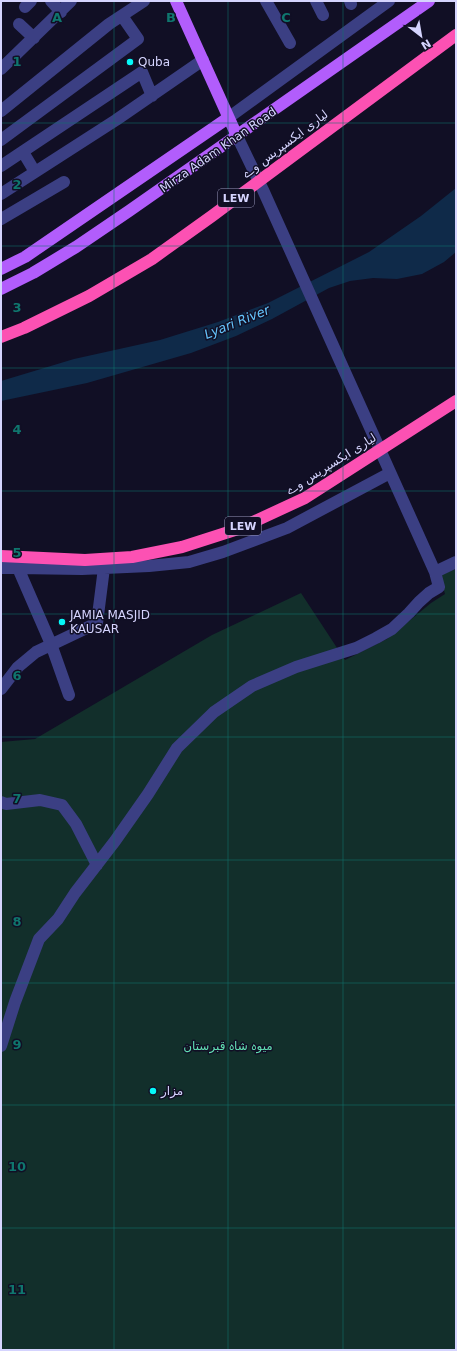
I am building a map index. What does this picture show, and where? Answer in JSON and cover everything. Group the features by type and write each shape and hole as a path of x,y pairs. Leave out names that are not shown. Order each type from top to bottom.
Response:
{"highway":[{"name":"لیاری ایکسپریس وے","path":"1,337 24,328 76,303 121,278 152,258 212,216 456,36"},
{"name":"لیاری ایکسپریس وے","path":"1,556 85,560 132,557 182,547 238,529 305,498 456,401"}],"main road":[{"path":"176,1 237,136"},
{"name":"Mirza Adam Khan Road","path":"1,290 76,247 130,211 429,1"},
{"name":"Mirza Adam Khan Road","path":"1,269 24,257 228,118"}],"street":[{"path":"51,1 61,12"},
{"path":"1,69 72,1"},
{"path":"1,111 79,48 144,1"},
{"path":"266,1 290,43"},
{"path":"316,1 323,15"},
{"name":"Mirza Adam Khan Road","path":"228,118 388,1"},
{"path":"1,140 138,39 122,16"},
{"path":"19,24 34,38"},
{"path":"1,194 116,120 203,60"},
{"path":"1,166 142,72 152,96"},
{"path":"1,1046 20,987 39,939 58,919 75,893 115,842 177,748 214,712 252,686 296,667 356,648 392,629 424,597 439,587 435,572 263,190 237,136"},
{"path":"22,152 35,172"},
{"path":"1,219 64,182"},
{"path":"1,568 82,569 149,566 189,562 223,552 287,528 390,473"},
{"path":"435,572 456,562"},
{"path":"18,568 51,644 69,695"},
{"path":"1,690 18,667 36,652 97,623 104,568"},
{"path":"1,802 6,804 40,800 62,806 76,824 96,865"}],"green space":[{"name":"میوہ شاہ قبرستان","path":"456,569 456,1350 1,1350 1,742 35,739 212,635 301,593 345,660 387,639 431,603 445,594 440,575"}],"water":[{"name":"Lyari River","path":"456,188 456,252 444,262 422,274 397,279 373,278 350,281 329,288 272,319 236,336 191,353 87,383 1,401 1,381 74,359 160,340 218,322 268,303 369,252 421,216"}],"place":[{"name":"Quba","path":"130,62"},
{"name":"JAMIA MASJID KAUSAR","path":"62,622"},
{"name":"مزار","path":"153,1091"}]}
